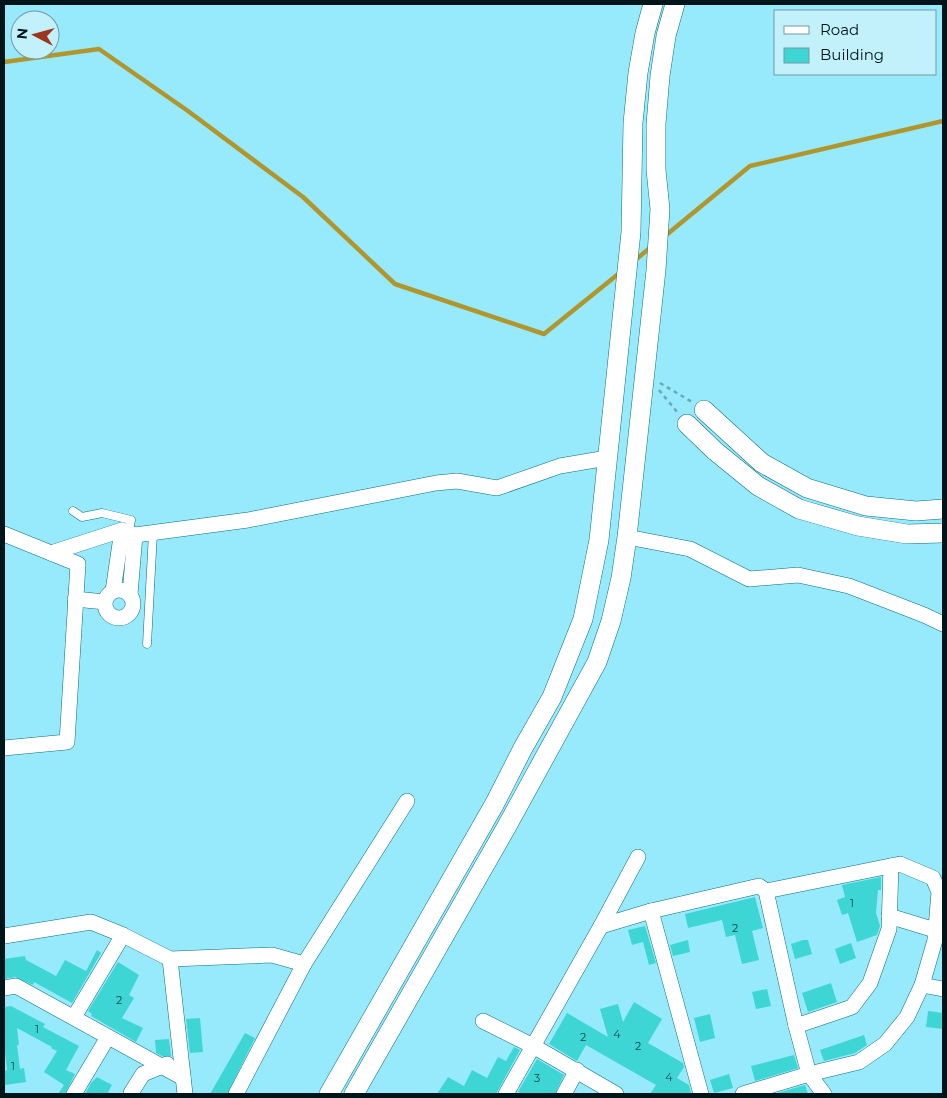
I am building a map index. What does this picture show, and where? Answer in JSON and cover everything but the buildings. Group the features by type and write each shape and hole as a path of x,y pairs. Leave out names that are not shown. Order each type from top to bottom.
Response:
{"street":[{"path":"329,1094 495,802 552,697 583,619 599,540 631,232 633,123 638,73 645,33 653,4"},
{"path":"354,1094 597,662 613,612 621,578 627,537 656,270 660,209 656,170 656,124 666,36 675,4"},
{"path":"704,410 762,463 807,488 866,506 916,510 943,509"},
{"path":"687,424 715,451 758,486 799,509 858,526 907,534 943,533"},
{"path":"51,553 129,533 153,533 248,520 436,483 457,481 497,488 560,466 607,458"},
{"path":"129,533 130,594 134,603 128,615 119,618 110,615 105,607 129,533"},
{"path":"4,534 78,564 67,742 4,748"},
{"path":"627,537 690,549 749,580 798,575 849,586 924,614 943,624"},
{"path":"76,599 109,596 122,590 130,594"},
{"path":"236,1094 304,964 407,801"},
{"path":"506,1094 638,857"},
{"path":"743,1094 808,1074 859,1062 885,1044 907,1017 922,985 938,937 939,892 933,878 900,864 766,891"},
{"path":"796,1026 852,1007 870,983 889,929 891,866"},
{"path":"601,926 651,911 759,886 766,891 808,1074 824,1094"},
{"path":"651,911 701,1094"},
{"path":"890,916 938,937"},
{"path":"4,936 92,922 123,935 170,959 272,955 304,964"},
{"path":"74,1017 123,935"},
{"path":"170,959 185,1094"},
{"path":"922,985 943,989"},
{"path":"4,988 16,986 183,1078"},
{"path":"483,1021 577,1070 616,1094"},
{"path":"74,1094 108,1037"},
{"path":"131,1093 143,1074 170,1062 180,1053"},
{"path":"564,1094 577,1070"}],"lane":[{"path":"72,511 82,517 102,513 131,520 129,533"},
{"path":"147,644 153,533"}],"path":[{"path":"645,374 704,410"},
{"path":"645,374 687,424"}],"waterway":[{"path":"4,62 99,49 188,111 303,197 395,284 544,334 622,271"},
{"path":"665,236 750,166 943,121"},
{"path":"634,261 651,247"}]}
